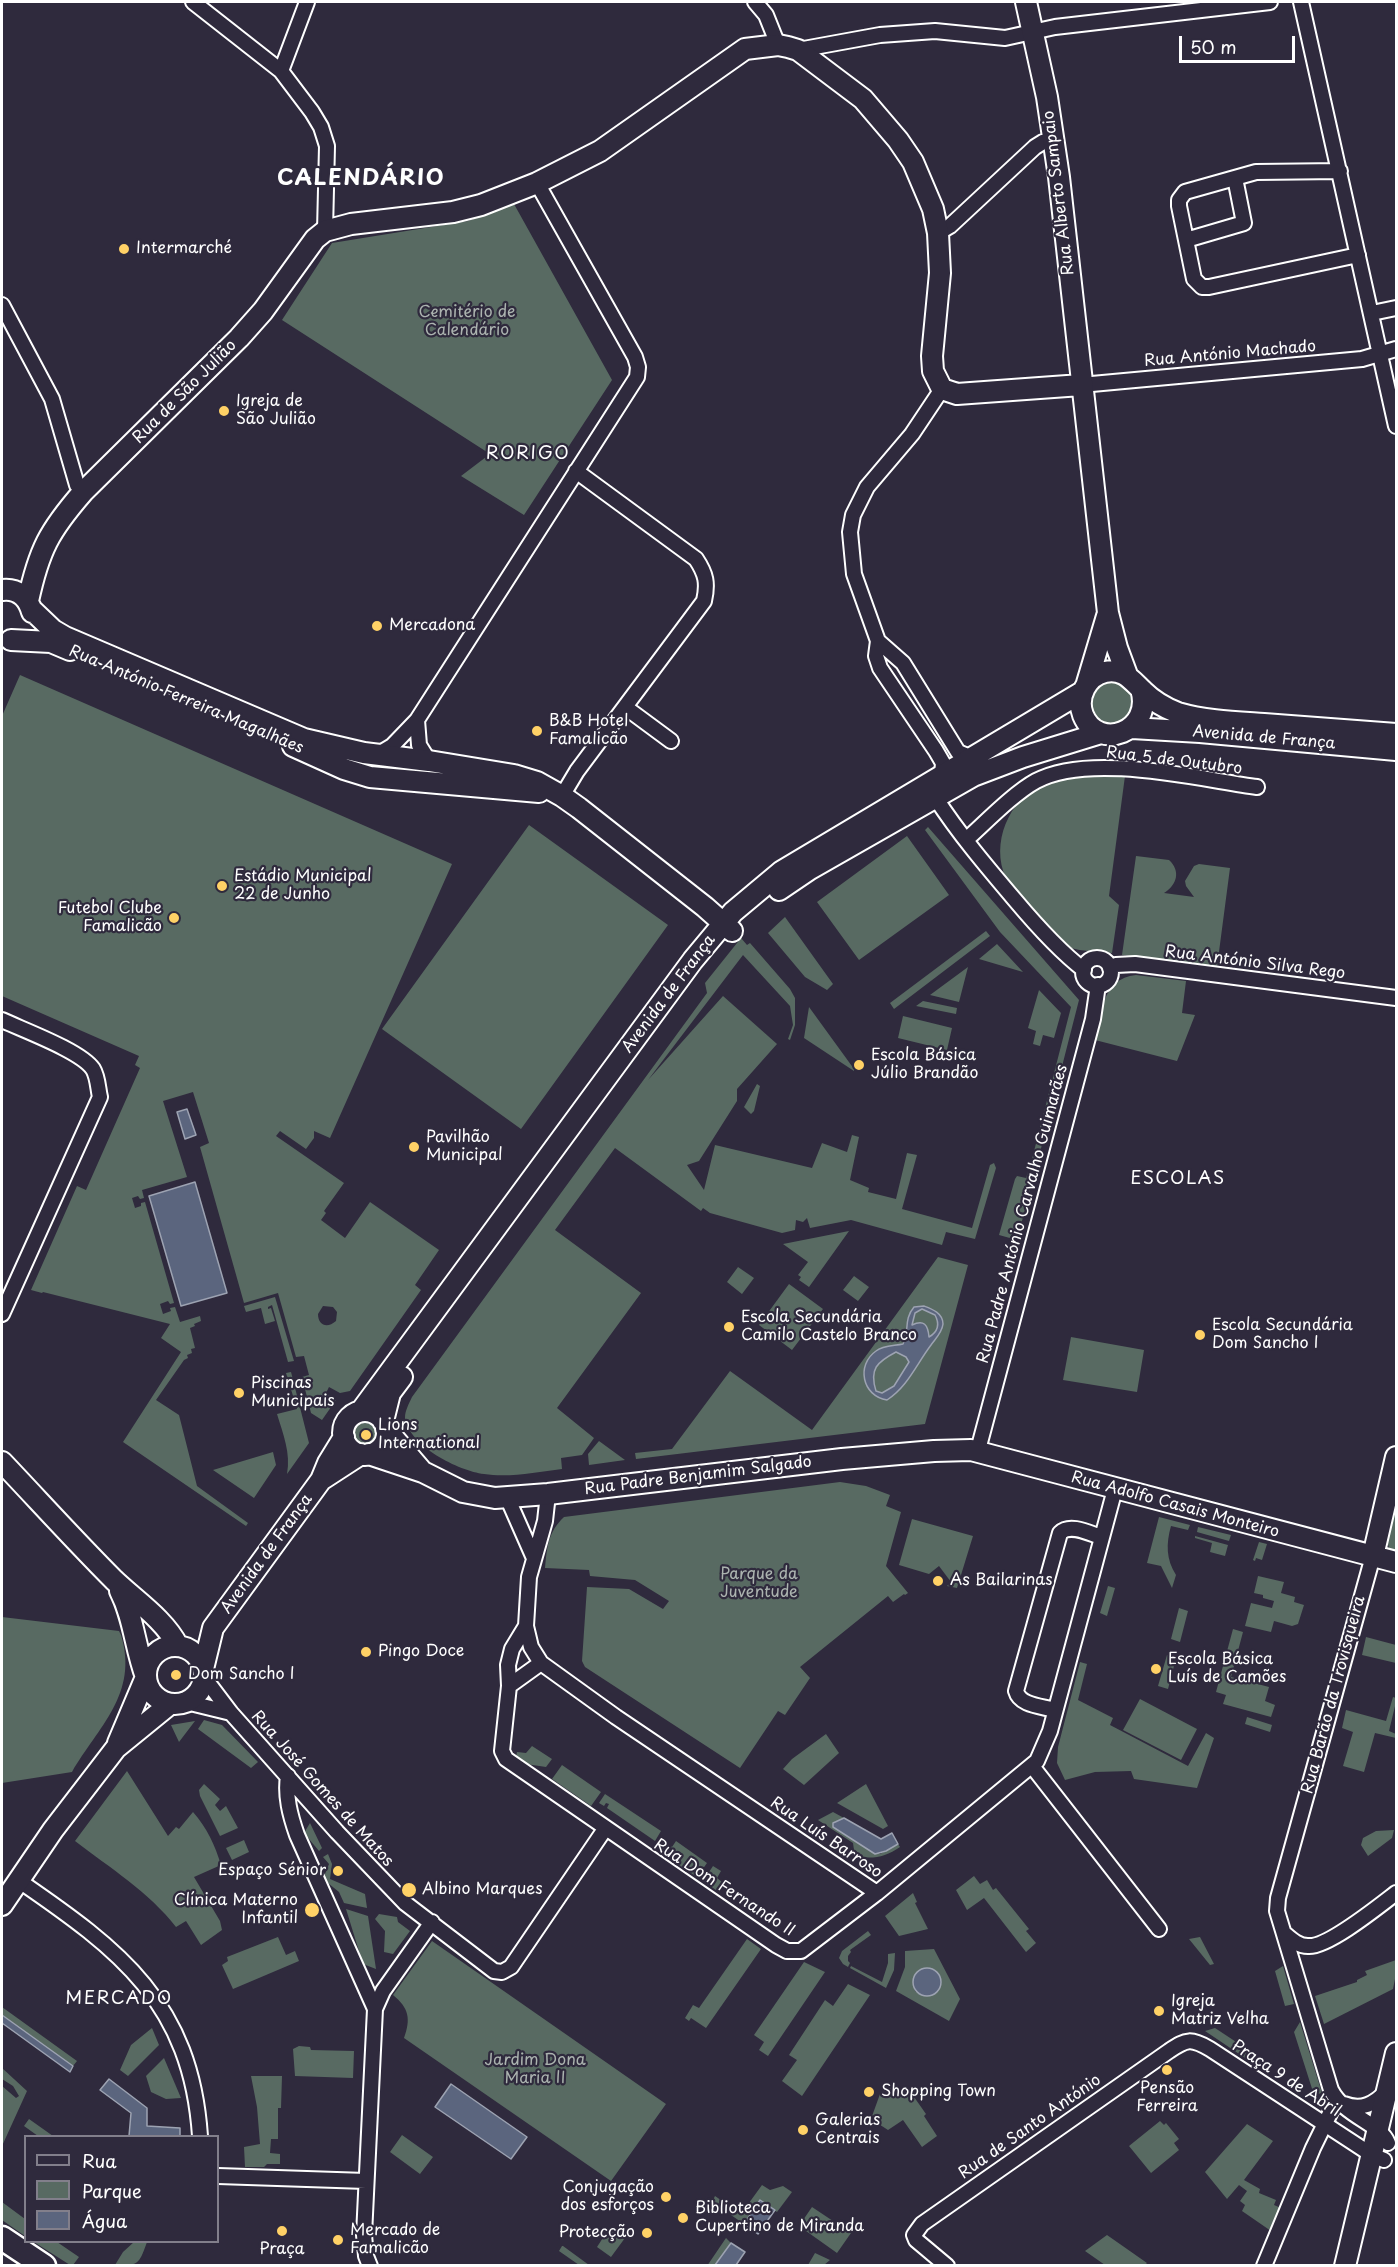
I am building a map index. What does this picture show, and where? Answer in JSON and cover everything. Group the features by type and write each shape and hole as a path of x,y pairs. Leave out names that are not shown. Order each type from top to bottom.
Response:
{"main road":[{"name":"Rua Alberto Sampaio","path":"1026,2 1054,140 1108,613"},
{"path":"325,231 351,224 453,213 537,183 579,163 619,139 745,49 778,45 798,50 863,99 898,140 913,162 933,209 938,233 940,273 932,356 933,371 942,389 957,394 1082,386"},
{"name":"Rua de São Julião","path":"2,589 42,550 53,529 83,492 239,338 263,311 306,249 325,231"},
{"name":"Rua de São Julião","path":"5,641 25,633 30,626 30,605 42,550"},
{"path":"2,589 16,591 30,605"},
{"name":"Rua António Ferreira Magalhães","path":"30,605 53,630 65,637 280,730 328,746 429,761 448,775"},
{"path":"1108,613 1127,675"},
{"path":"1101,733 1094,729 1083,716 1081,708 1085,687 1108,613"},
{"name":"Rua António Ferreira Magalhães","path":"5,641 51,642 370,777 448,775 562,796 727,926"},
{"name":"Avenida de França","path":"361,1412 727,926 755,892 803,857 957,767 1085,687 1095,676 1106,672 1116,671 1127,675 1141,689 1167,708 1202,719 1396,734"},
{"path":"1132,728 1144,706 1141,689"},
{"name":"Avenida de França","path":"385,1425 390,1393 702,967 727,926 790,882 973,776 1023,757 1101,733 1112,735 1132,728 1396,750"},
{"path":"935,797 935,792 942,780 957,767"},
{"path":"373,1413 385,1425 387,1436 381,1448 365,1454 350,1448 344,1437 345,1424 354,1414 373,1413"},
{"name":"Rua Padre Benjamim Salgado","path":"385,1425 423,1472"},
{"name":"Avenida de França","path":"203,1672 213,1628 321,1480 328,1463 344,1437"},
{"name":"Rua Padre Benjamim Salgado","path":"365,1454 423,1472 463,1492 478,1496 507,1497 842,1459 934,1451 978,1450"},
{"name":"Rua Adolfo Casais Monteiro","path":"978,1450 1115,1489 1396,1562"},
{"name":"Avenida de França","path":"321,1480 365,1454"},
{"name":"Rua Barão da Trovisqueira","path":"1373,1556 1396,1461"},
{"path":"2,1462 115,1580 173,1635 178,1646"},
{"path":"115,1580 129,1609 140,1661 150,1691 156,1697 178,1702"},
{"name":"Avenida de França","path":"178,1646 213,1628"},
{"path":"2,1905 116,1748 146,1677 148,1664 155,1654 166,1647 178,1646 192,1652 201,1662 203,1672 198,1691 178,1702 116,1748"},
{"path":"1358,2265 1380,2147 1387,2091 1396,2053"},
{"path":"1344,2265 1380,2147 1396,2109"},
{"path":"2,2238 44,2265"}],"street":[{"path":"193,2 281,71 321,127 327,146 325,231"},
{"path":"281,71 307,2"},
{"path":"755,2 766,15 778,45"},
{"path":"798,50 880,35 935,31 1005,38 1055,27 1270,2"},
{"path":"1301,2 1396,426"},
{"path":"938,233 950,226 1035,147 1042,142 1054,140"},
{"path":"1340,171 1266,171 1191,189 1181,196 1179,207 1194,279 1202,287 1209,288 1358,255"},
{"path":"1186,240 1244,223 1234,178"},
{"path":"357,773 371,754 392,746 417,720 637,376 638,367 635,357 537,183"},
{"path":"2,305 52,399 78,485 83,492"},
{"path":"1372,313 1396,308"},
{"name":"Rua António Machado","path":"1082,386 1362,359 1396,349"},
{"path":"878,640 903,663 958,752 957,767 943,763 880,668 876,656 878,640 854,574 850,532 853,515 867,487 912,434 942,389"},
{"path":"562,796 577,771 704,601 707,588 706,574 696,560 576,471"},
{"path":"626,707 671,741"},
{"path":"417,720 419,745 429,761"},
{"name":"Rua 5 de Outubro","path":"966,840 1036,781 1058,774 1102,768 1136,770 1257,787"},
{"path":"935,797 966,840 1046,936 1084,970"},
{"path":"1098,985 1086,979 1084,970 1087,962 1094,958 1106,961 1110,968"},
{"name":"Rua António Silva Rego","path":"1110,968 1116,965 1135,964 1396,998"},
{"name":"Rua Padre António Carvalho Guimarães","path":"978,1450 1093,1019 1098,985 1108,980 1110,968"},
{"path":"2,1020 84,1060 94,1070 100,1097 2,1314"},
{"name":"Rua Luís Barroso","path":"548,1494 544,1521 529,1577 525,1626 531,1647 541,1663 616,1717 877,1893 1032,1766 1041,1754 1115,1489"},
{"path":"507,1497 533,1556"},
{"path":"1055,1710 1024,1702 1018,1698 1016,1691 1059,1533 1071,1528 1101,1537"},
{"name":"Rua Barão da Trovisqueira","path":"1284,1933 1277,1911 1278,1898 1373,1556"},
{"name":"Rua Luís Barroso","path":"525,1626 508,1665 509,1686 502,1751 503,1756 552,1793"},
{"path":"509,1686 541,1663"},
{"name":"Rua José Gomes de Matos","path":"203,1672 231,1713 337,1832 405,1903 494,1971 506,1971 514,1963 604,1829"},
{"name":"Rua José Gomes de Matos","path":"178,1702 231,1713"},
{"path":"1032,1766 1160,1929"},
{"path":"288,1776 289,1808 297,1835 375,2009"},
{"name":"Rua Dom Fernando II","path":"552,1793 787,1951 801,1951 877,1893"},
{"path":"18,1880 110,1949 155,1996 176,2031 186,2058 193,2082 200,2135"},
{"path":"1284,1933 1297,1944 1315,1946 1333,1937 1396,1893"},
{"path":"370,2265 366,2256 364,2235 375,2009 383,1991 432,1922"},
{"name":"Praça 9 de Abril","path":"1284,1933 1331,2090 1380,2147"},
{"name":"Praça 9 de Abril","path":"1168,2051 1186,2041 1197,2041 1345,2137 1380,2147"},
{"name":"Rua de Santo António","path":"947,2265 920,2245 914,2235 922,2224 933,2214 1168,2051"},
{"name":"Praça 9 de Abril","path":"1337,2099 1351,2107 1359,2108 1376,2101 1387,2091"},
{"path":"1264,2265 1324,2123 1337,2099"},
{"path":"1315,2145 1328,2137 1345,2137"},
{"path":"219,2176 366,2181"}],"green space":[{"name":"Cemitério de Calendário","path":"514,204 612,380 524,515 461,476 490,454 282,320 332,243 468,221"},
{"name":"Estádio Municipal 22 de Junho","path":"20,675 452,864 330,1138 314,1131 314,1138 306,1149 280,1131 276,1136 344,1183 324,1211 326,1213 321,1220 345,1238 370,1202 439,1250 415,1285 421,1290 350,1391 340,1393 329,1387 326,1393 336,1400 322,1420 311,1413 302,1377 309,1375 304,1356 296,1357 278,1293 244,1303 200,1147 209,1143 193,1092 163,1101 187,1177 142,1190 144,1198 140,1199 138,1196 132,1198 135,1208 145,1202 174,1303 170,1304 168,1301 160,1304 163,1314 175,1307 180,1322 200,1316 201,1321 190,1328 195,1348 191,1349 192,1353 187,1355 188,1358 184,1360 156,1400 179,1415 197,1486 248,1523 246,1526 123,1442 181,1352 161,1338 170,1324 31,1290 77,1186 86,1190 140,1068 135,1065 139,1056 2,996 2,716","holes":["323,1306 333,1307 337,1312 336,1321 324,1325 318,1314"]},
{"path":"1113,682 1128,688 1134,703 1128,718 1113,724 1098,718 1092,703 1098,688"},
{"path":"1106,775 1125,776 1109,896 1119,905 1112,953 1075,949 1059,939 1012,889 1006,878 1000,851 1006,824 1012,812 1030,792 1057,780"},
{"path":"529,825 668,925 521,1129 382,1029"},
{"path":"928,827 1079,1000 1037,1164 1031,1163 1071,1007 1000,932 925,830"},
{"path":"907,836 949,895 859,960 817,902"},
{"path":"1136,856 1169,860 1175,869 1176,878 1172,886 1164,893 1194,897 1185,881 1194,866 1199,864 1230,868 1217,967 1122,955"},
{"path":"785,917 833,984 827,990 805,977 768,933"},
{"path":"986,931 990,936 894,1009 890,1003"},
{"path":"741,938 747,945 750,943 790,989 795,998 795,1025 790,1040 788,1039 793,1025 790,1006 743,955 648,1080 723,996 777,1044 737,1089 737,1101 699,1161 687,1165 704,1190 715,1145 812,1168 822,1143 847,1152 852,1135 859,1137 850,1180 869,1188 868,1192 896,1199 907,1153 917,1155 902,1209 972,1228 990,1165 994,1163 996,1168 975,1239 946,1232 942,1245 851,1220 810,1228 807,1218 803,1222 796,1220 795,1230 782,1233 710,1213 703,1208 701,1211 615,1148 555,1230 641,1293 557,1408 594,1438 582,1455 561,1458 562,1469 494,1475 474,1472 449,1462 425,1447 409,1428 405,1415 412,1397 707,993 705,983"},
{"path":"997,944 1023,972 979,959"},
{"path":"968,967 959,1002 930,995"},
{"path":"1136,975 1186,981 1182,1013 1195,1015 1177,1061 1095,1040 1109,990 1124,978"},
{"path":"1039,990 1061,1013 1054,1038 1043,1035 1040,1046 1033,1044 1036,1031 1028,1028"},
{"path":"923,1001 957,1008 956,1014 916,1006"},
{"path":"809,1007 854,1069 854,1071 804,1038"},
{"path":"903,1016 952,1028 947,1050 898,1038"},
{"path":"757,1084 760,1086 754,1111 751,1114 744,1107"},
{"path":"1028,1172 1033,1179 1017,1240 999,1235 1015,1179 1017,1176 1026,1178"},
{"path":"849,1231 809,1287 799,1280 801,1277 798,1275 808,1262 783,1244"},
{"path":"938,1257 968,1265 925,1424 636,1459 635,1453 672,1449 730,1371 812,1430"},
{"path":"738,1267 754,1278 742,1294 727,1282"},
{"path":"854,1276 869,1287 858,1301 843,1290"},
{"path":"789,1284 823,1309 792,1350 759,1325"},
{"path":"275,1297 294,1361 288,1362 272,1305 268,1309 271,1308 275,1321 265,1324 261,1308 246,1312 244,1306"},
{"path":"1071,1337 1144,1350 1137,1392 1063,1380"},
{"path":"291,1372 309,1443 287,1474 287,1451 277,1414 297,1409 286,1373"},
{"path":"361,1423 369,1423 376,1430 376,1438 369,1445 361,1445 354,1438 354,1430"},
{"path":"599,1441 625,1460 589,1465 588,1454"},
{"path":"273,1452 276,1465 254,1498 213,1470"},
{"name":"Parque da Juventude","path":"840,1482 866,1486 890,1495 886,1506 901,1512 886,1566 908,1593 893,1602 888,1596 800,1667 810,1678 785,1715 778,1711 740,1768 585,1667 582,1661 587,1587 629,1589 663,1609 669,1601 635,1580 590,1576 589,1570 545,1568 551,1534 564,1517"},
{"path":"1396,1484 1396,1555 1389,1548 1387,1541"},
{"path":"1159,1517 1190,1525 1188,1530 1171,1526 1168,1551 1170,1563 1176,1575 1172,1588 1161,1566 1147,1563"},
{"path":"912,1519 973,1536 957,1588 947,1586 951,1582 939,1566 929,1574 899,1565"},
{"path":"1198,1527 1231,1535 1229,1541 1197,1532"},
{"path":"1195,1536 1228,1545 1225,1556 1210,1552 1212,1543 1195,1538"},
{"path":"1259,1542 1267,1544 1262,1560 1256,1558 1255,1561 1253,1560"},
{"path":"1258,1576 1284,1582 1281,1593 1295,1597 1294,1602 1304,1605 1298,1624 1292,1626 1274,1621 1271,1632 1245,1626 1251,1603 1272,1608 1274,1601 1254,1593"},
{"path":"1108,1586 1115,1588 1107,1616 1100,1613"},
{"path":"1179,1608 1188,1611 1180,1642 1171,1639"},
{"path":"2,1617 119,1631 121,1635 125,1656 125,1675 120,1692 104,1724 72,1772 2,1783"},
{"path":"1233,1629 1243,1632 1231,1677 1269,1687 1265,1701 1275,1705 1271,1717 1223,1704 1226,1695 1216,1692"},
{"path":"1366,1637 1396,1645 1396,1663 1362,1655"},
{"path":"1167,1655 1176,1658 1168,1689 1158,1686"},
{"path":"1080,1662 1087,1664 1078,1700 1113,1718 1110,1725 1188,1766 1206,1733 1214,1738 1197,1788 1134,1779 1131,1771 1095,1772 1065,1780 1057,1763 1058,1747"},
{"path":"1393,1697 1396,1698 1396,1702 1389,1731 1396,1734 1396,1738 1375,1733 1364,1772 1343,1766 1353,1732 1342,1728 1346,1710 1386,1721"},
{"path":"1140,1699 1197,1729 1181,1760 1123,1730"},
{"path":"1247,1717 1272,1725 1270,1732 1245,1724"},
{"path":"204,1720 222,1725 258,1762 251,1768 198,1729"},
{"path":"195,1721 179,1742 171,1725"},
{"path":"826,1734 839,1753 804,1785 783,1769 792,1759"},
{"path":"532,1746 552,1759 546,1767 526,1764 516,1757 517,1752 526,1753"},
{"path":"562,1765 601,1792 591,1806 552,1779"},
{"path":"127,1771 168,1836 176,1827 179,1829 193,1812 213,1844 221,1865 194,1877 220,1921 222,1930 201,1945 186,1921 176,1927 154,1903 75,1841"},
{"path":"204,1784 220,1799 215,1805 220,1811 226,1806 238,1828 220,1836 200,1796 199,1790"},
{"path":"866,1784 888,1826 883,1829 837,1803"},
{"path":"605,1794 661,1831 655,1841 607,1808 609,1804 606,1803 604,1806 599,1803"},
{"path":"833,1812 844,1818 834,1823 880,1854 898,1844 900,1847 888,1854 875,1857 848,1854 849,1849 854,1850 853,1843 818,1820"},
{"path":"310,1823 322,1848 319,1851 304,1833"},
{"path":"1394,1830 1392,1838 1368,1856 1361,1845 1363,1838 1376,1831"},
{"path":"244,1840 249,1852 232,1860 226,1848"},
{"path":"676,1841 707,1863 697,1877 660,1852 666,1843 672,1847"},
{"path":"328,1854 332,1864 330,1879 365,1894 367,1908 344,1903 339,1892 323,1879 329,1864 323,1857"},
{"path":"713,1866 721,1871 717,1878 722,1882 716,1890 703,1881"},
{"path":"974,1876 980,1884 987,1880 993,1890 996,1888 1029,1929 1026,1931 1036,1943 1026,1952 984,1898 967,1910 956,1890"},
{"path":"913,1893 917,1902 915,1903 928,1929 899,1936 885,1916"},
{"path":"346,1909 368,1916 376,1969 363,1964"},
{"path":"379,1914 397,1917 398,1922 410,1931 393,1954 384,1952 385,1931 375,1919"},
{"path":"868,1931 871,1935 850,1950 848,1967 843,1964 839,1958 842,1951"},
{"path":"278,1937 286,1955 295,1951 299,1961 233,1989 222,1965 228,1961 227,1957"},
{"path":"1200,1937 1214,1964 1210,1965 1189,1939"},
{"path":"747,1939 761,1949 706,2028 691,2018 689,2021 685,2018 693,2005 699,2008"},
{"name":"Jardim Dona Maria II","path":"432,1941 666,2104 611,2181 404,2038 407,2014 393,1995"},
{"path":"934,1949 960,1999 949,2021 896,1991 905,1967 905,1951","holes":["916,1974 940,1977 937,1991 921,1995 915,1991 913,1980"]},
{"path":"895,1953 894,1970 886,1988 850,1968 851,1966 882,1982 888,1963 888,1954"},
{"path":"1396,1960 1393,1989 1324,2024 1315,1996 1357,1982 1367,1975 1365,1971"},
{"path":"804,1962 825,1972 768,2056 759,2050 764,2042 754,2035"},
{"path":"1283,1966 1294,2004 1285,2006 1275,1971"},
{"path":"848,1984 870,1995 802,2096 782,2081 797,2060 789,2055 825,2000 833,2006"},
{"path":"2,2007 77,2061 73,2066 2,2015"},
{"path":"1300,2022 1322,2093 1314,2095 1294,2032"},
{"path":"152,2028 159,2045 128,2076 120,2070 131,2045"},
{"path":"1215,2028 1271,2065 1266,2072 1205,2031"},
{"path":"299,2046 310,2047 311,2050 354,2051 353,2078 295,2076 293,2049"},
{"path":"164,2058 181,2098 166,2099 151,2092 146,2076"},
{"path":"2,2068 27,2091 2,2146 2,2086 16,2098 19,2096 13,2086 2,2079"},
{"path":"251,2076 282,2076 281,2108 278,2108 278,2139 271,2139 270,2153 280,2154 280,2164 245,2167 244,2147 260,2144 257,2107"},
{"path":"894,2083 900,2091 907,2087 926,2114 924,2116 937,2136 922,2147 903,2120 888,2130 871,2119 880,2094"},
{"path":"29,2119 52,2135 37,2135 24,2126"},
{"path":"1160,2121 1164,2125 1166,2123 1179,2139 1174,2143 1179,2150 1151,2173 1129,2146"},
{"path":"1247,2124 1273,2141 1244,2180 1260,2189 1259,2193 1276,2200 1274,2205 1281,2208 1271,2231 1242,2211 1245,2205 1240,2201 1247,2191 1239,2185 1227,2199 1205,2172"},
{"path":"402,2135 433,2157 420,2174 390,2152"},
{"path":"762,2185 770,2190 783,2186 792,2192 777,2212 760,2200 744,2224 712,2202 715,2196 741,2214"},
{"path":"2,2202 24,2218 24,2235 2,2220"},
{"path":"812,2207 851,2233 837,2253 799,2226"},
{"path":"610,2227 625,2238 611,2257 597,2247"},
{"path":"1107,2235 1147,2263 1145,2265 1105,2265 1085,2251"},
{"path":"726,2238 731,2243 715,2265 707,2266"},
{"path":"36,2243 58,2243 79,2257 73,2265"},
{"path":"133,2243 147,2243 137,2262 129,2265 115,2265 123,2252"},
{"path":"562,2246 589,2265 579,2265 559,2251"},
{"path":"815,2253 830,2260 824,2265 808,2265"}],"water":[{"path":"187,1109 196,1135 185,1139 177,1112"},
{"path":"195,1182 227,1293 181,1306 149,1196"},
{"path":"924,1306 936,1312 943,1320 943,1324 938,1336 911,1375 887,1400 872,1393 867,1386 864,1372 866,1364 879,1349 903,1344 909,1316 914,1307","holes":["922,1309 935,1315 937,1322 936,1330 929,1337 925,1324 912,1325 915,1313","896,1352 906,1357 909,1362 894,1386 882,1393 876,1391 874,1383 876,1367"]},
{"path":"844,1818 881,1839 892,1833 898,1844 875,1854 833,1827 833,1823"},
{"path":"927,1968 937,1972 941,1982 937,1992 927,1996 917,1992 913,1982 917,1972"},
{"path":"2,2015 73,2066 70,2072 2,2023"},
{"path":"109,2079 147,2108 147,2126 180,2128 180,2135 129,2135 131,2113 100,2090"},
{"path":"451,2084 527,2137 511,2159 435,2107"},
{"path":"760,2200 775,2210 758,2234 744,2224"},
{"path":"731,2243 745,2252 736,2265 715,2265"}],"place":[{"name":"Intermarché","path":"124,249"},
{"name":"Igreja de São Julião","path":"224,411"},
{"name":"Mercadona","path":"377,626"},
{"name":"B&B Hotel Famalicão","path":"537,731"},
{"name":"Estádio Municipal 22 de Junho","path":"222,886"},
{"name":"Futebol Clube Famalicão","path":"174,918"},
{"name":"Escola Básica Júlio Brandão","path":"859,1065"},
{"name":"Pavilhão Municipal","path":"414,1147"},
{"name":"Escola Secundária Camilo Castelo Branco","path":"729,1327"},
{"name":"Escola Secundária Dom Sancho I","path":"1200,1335"},
{"name":"Piscinas Municipais","path":"239,1393"},
{"name":"Lions International","path":"366,1435"},
{"name":"As Bailarinas","path":"938,1581"},
{"name":"Pingo Doce","path":"366,1652"},
{"name":"Escola Básica Luís de Camões","path":"1156,1669"},
{"name":"Dom Sancho I","path":"176,1675"},
{"name":"Espaço Sénior","path":"338,1871"},
{"name":"Albino Marques","path":"409,1890"},
{"name":"Clínica Materno Infantil","path":"312,1910"},
{"name":"Igreja Matriz Velha","path":"1159,2011"},
{"name":"Pensão Ferreira","path":"1167,2070"},
{"name":"Shopping Town","path":"869,2092"},
{"name":"Galerias Centrais","path":"803,2130"},
{"name":"Conjugação dos esforços","path":"666,2197"},
{"name":"Biblioteca Cupertino de Miranda","path":"683,2218"},
{"name":"Praça","path":"282,2231"},
{"name":"Protecção","path":"647,2233"},
{"name":"Mercado de Famalicão","path":"338,2240"}],"district":[{"name":"CALENDÁRIO","path":"361,179"},
{"name":"RORIGO","path":"528,454"},
{"name":"ESCOLAS","path":"1178,1179"},
{"name":"MERCADO","path":"119,1999"}]}
